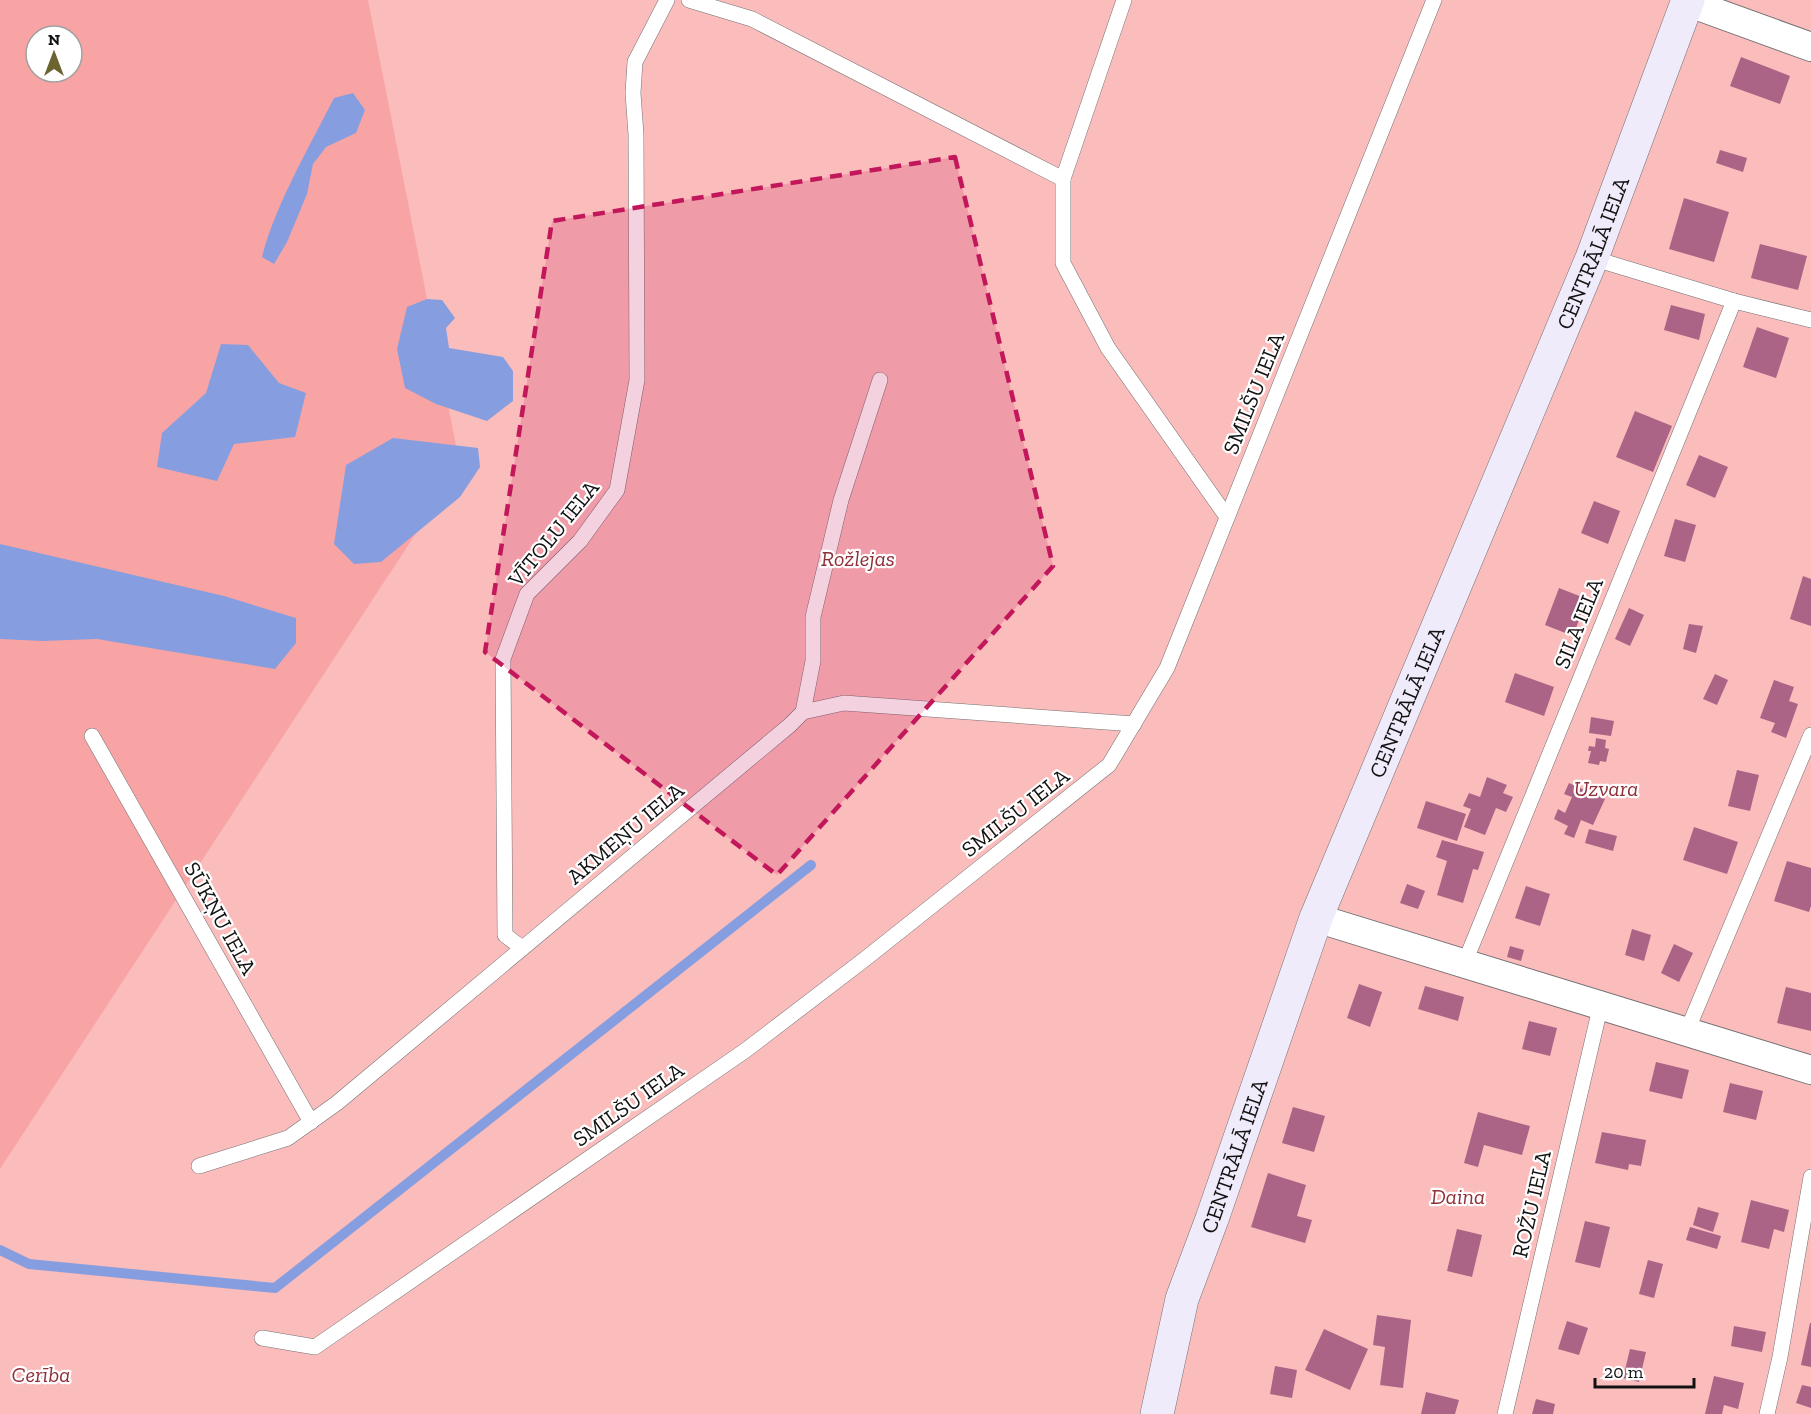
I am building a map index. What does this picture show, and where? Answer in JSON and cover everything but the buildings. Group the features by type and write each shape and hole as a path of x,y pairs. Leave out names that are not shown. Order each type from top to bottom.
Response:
{"street":[{"path":"1687,1 1811,47"},
{"name":"CENTRĀLĀ IELA","path":"1157,1414 1182,1299 1316,918 1592,258 1687,1"},
{"path":"1316,918 1811,1070"}],"lane":[{"name":"VĪTOLU IELA","path":"522,948 505,935 503,659 526,594 580,541 617,490 637,380 634,62 667,0"},
{"path":"689,0 752,19 1063,179"},
{"path":"1124,0 1063,179 1063,263 1108,348 1227,517"},
{"name":"SMILŠU IELA","path":"262,1338 315,1347 746,1050 865,960 1109,765 1167,668 1434,0"},
{"path":"1592,258 1734,301 1811,320"},
{"name":"SILA IELA","path":"1465,962 1734,301"},
{"path":"880,380 841,500 813,617 813,662 803,711 844,703 1134,724"},
{"name":"AKMEŅU IELA","path":"199,1166 288,1138 337,1103 781,732 803,711"},
{"path":"1687,1031 1811,735"},
{"name":"SŪKŅU IELA","path":"92,736 310,1122"},
{"name":"ROŽU IELA","path":"1505,1414 1601,1004"},
{"path":"1767,1414 1780,1357 1811,1177"}],"highlighted area":[{"path":"955,157 1053,566 777,875 485,652 552,221"}],"green space":[{"name":"Rožlejas","path":"279,0 1811,0 1811,1414 0,1414 0,669"}],"shaded area":[{"path":"0,0 368,0 460,466 0,1169"}],"water":[{"path":"353,93 365,110 356,133 326,147 313,164 307,194 287,242 274,264 262,257 284,196 334,98"},
{"path":"427,299 442,300 455,318 446,328 449,348 503,357 513,371 513,401 487,421 436,404 405,388 397,349 407,307"},
{"path":"221,344 248,345 279,383 306,393 295,437 234,444 217,481 157,467 162,433 206,393"},
{"path":"393,438 478,448 480,467 460,497 381,562 354,564 334,544 346,465"},
{"path":"0,544 224,596 296,618 296,643 275,669 97,639 42,641 0,639"}],"waterway":[{"path":"0,1250 29,1264 275,1288 811,865"}],"park label":[{"name":"Uzvara","path":"1606,788"},
{"name":"Daina","path":"1458,1196"},
{"name":"Cerība","path":"41,1374"}]}
